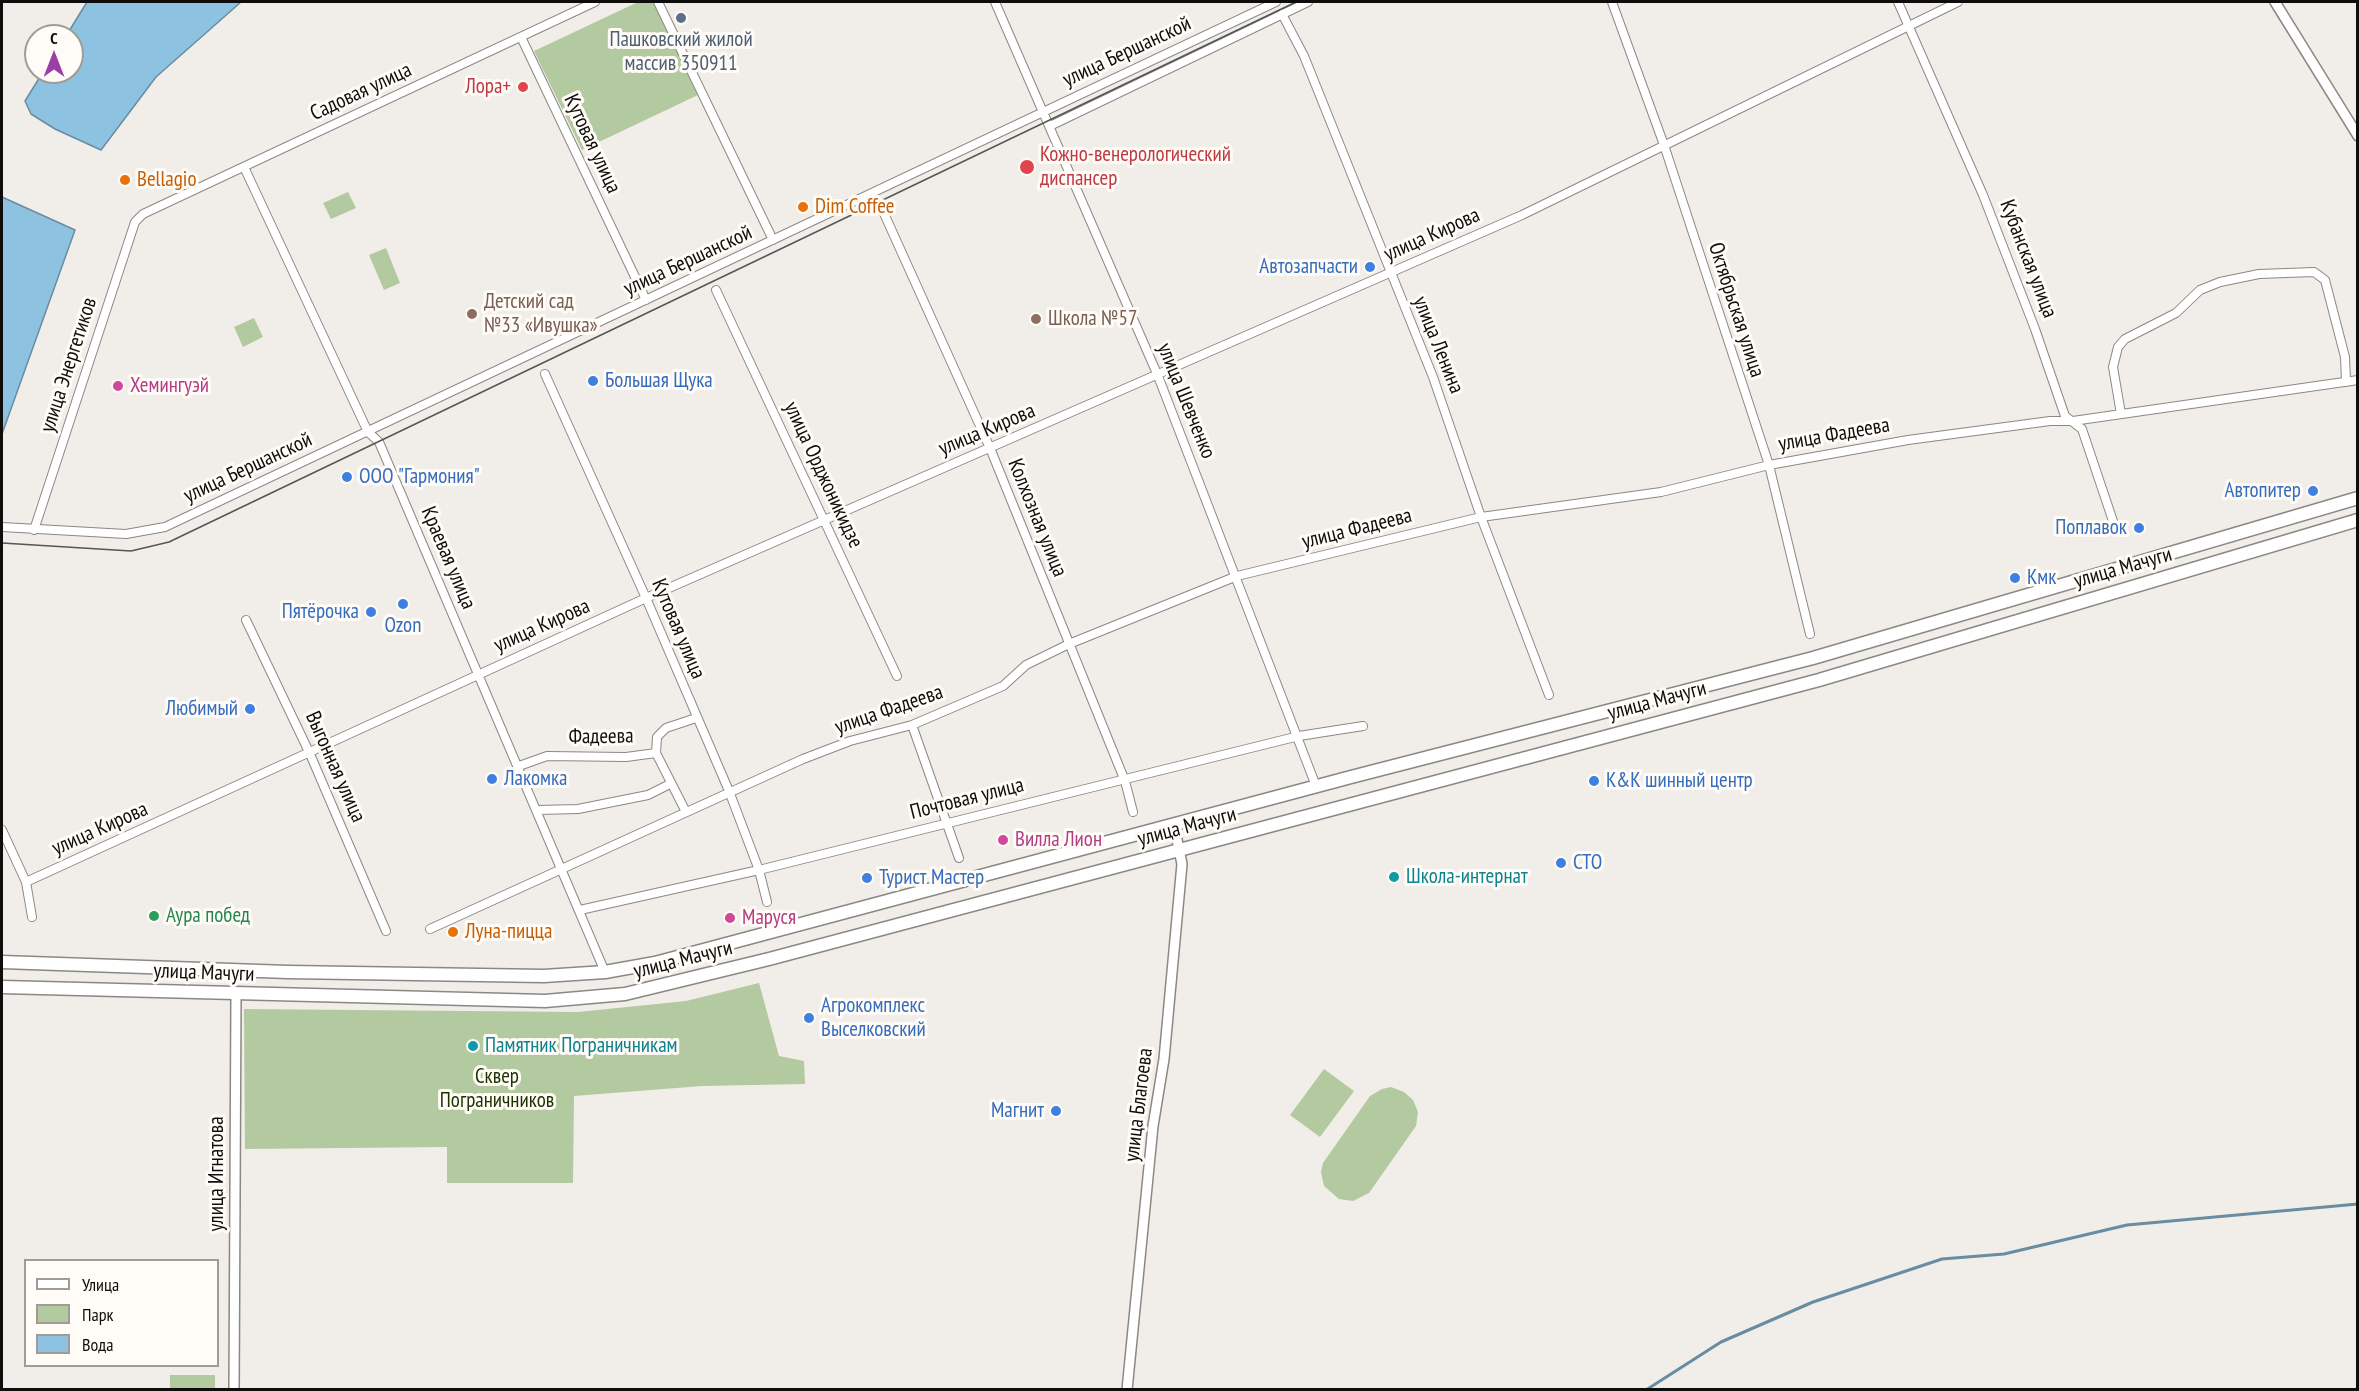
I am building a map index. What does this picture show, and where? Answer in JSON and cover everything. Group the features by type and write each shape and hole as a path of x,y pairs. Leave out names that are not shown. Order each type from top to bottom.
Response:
{"main road":[{"name":"улица Мачуги","path":"2,962 446,976 544,976 605,972 689,955 1317,786 1804,660 2358,498"},
{"path":"2318,510 2308,518 2306,523 2312,531 2321,531"},
{"name":"улица Мачуги","path":"2,987 544,1001 625,994 1819,680 2358,520"},
{"path":"2160,555 2169,556 2175,561 2175,570 2172,574"},
{"path":"1430,757 1424,764 1423,771 1428,778 1438,780"}],"street":[{"name":"Садовая улица","path":"143,214 521,37 580,5 595,2"},
{"path":"658,2 773,240"},
{"name":"улица Шевченко","path":"995,2 1158,376 1317,786"},
{"name":"улица Бершанской","path":"2,527 126,534 165,527 1274,2"},
{"name":"улица Бершанской","path":"1050,126 1308,2"},
{"name":"Октябрьская улица","path":"1612,2 1664,145 1769,465 1810,634"},
{"name":"Кубанская улица","path":"1898,2 1983,195 2035,328 2065,416 2082,429 2115,530"},
{"name":"улица Кирова","path":"26,882 310,754 646,598 1522,215 1958,2"},
{"path":"2275,2 2358,136"},
{"name":"улица Ленина","path":"1282,14 1304,57 1433,377 1481,517 1549,695"},
{"name":"Кутовая улица","path":"521,37 646,300"},
{"name":"Краевая улица","path":"244,167 368,432 379,442 538,810 605,972"},
{"name":"Колхозная улица","path":"882,209 990,448 1125,781 1133,812"},
{"name":"улица Энергетиков","path":"34,530 135,222 143,214"},
{"path":"2121,414 2113,367 2118,347 2125,339 2176,313 2200,290 2220,282 2259,274 2314,272 2325,280 2345,357 2346,382"},
{"name":"улица Орджоникидзе","path":"716,290 897,676"},
{"name":"Кутовая улица","path":"545,374 646,598 729,791 759,870 767,902"},
{"name":"улица Фадеева","path":"430,929 729,791 850,741 912,725 1003,686 1026,665 1069,644 1237,576 1481,517 1661,492 1769,465 1908,440 2050,421 2073,421 2358,380"},
{"name":"Выгонная улица","path":"246,620 310,754 386,931"},
{"path":"656,753 657,737 666,728 696,718"},
{"path":"912,725 948,821 959,858"},
{"name":"Почтовая улица","path":"580,910 759,870 948,821 1125,781 1299,736 1363,726"},
{"name":"Фадеева","path":"519,766 547,756 626,758 656,753 686,812"},
{"path":"538,810 578,809 648,795 670,784"},
{"name":"улица Благоева","path":"1127,1389 1153,1126 1164,1059 1182,864 1181,849 1174,825"},
{"path":"2,830 26,882 32,917"},
{"name":"улица Игнатова","path":"234,1389 236,994"}],"green space":[{"path":"638,2 653,2 698,95 582,150 534,51"},
{"path":"348,192 356,208 331,219 323,203"},
{"path":"386,248 400,283 384,290 369,255"},
{"path":"254,318 263,337 243,347 234,327"},
{"name":"Сквер Пограничников","path":"759,983 779,1056 804,1061 805,1084 702,1086 574,1096 573,1183 447,1183 447,1147 245,1149 244,1009 578,1012 686,1001"},
{"path":"1324,1069 1354,1091 1320,1137 1290,1115"},
{"path":"1391,1087 1404,1092 1413,1100 1418,1112 1416,1126 1369,1193 1353,1201 1339,1199 1324,1186 1321,1172 1323,1163 1370,1096"},
{"path":"170,1375 215,1375 215,1389 170,1389"}],"water":[{"path":"87,2 241,2 156,77 101,150 55,129 31,114 25,101 36,84 84,84 84,24 73,24"},
{"path":"2,197 75,230 2,434"}],"waterway":[{"path":"1646,1390 1721,1342 1813,1302 1942,1259 2004,1254 2127,1225 2358,1204"}],"tram line":[{"path":"2,543 131,551 169,542 1296,2"}],"place":[{"name":"Пашковский жилой массив 350911","path":"681,18"},
{"name":"Лора+","path":"523,87"},
{"name":"Кожно-венерологический диспансер","path":"1027,167"},
{"name":"Bellagio","path":"125,180"},
{"name":"Dim Coffee","path":"803,207"},
{"name":"Автозапчасти","path":"1370,267"},
{"name":"Детский сад №33 «Ивушка»","path":"472,314"},
{"name":"Школа №57","path":"1036,319"},
{"name":"Большая Щука","path":"593,381"},
{"name":"Хемингуэй","path":"118,386"},
{"name":"ООО \"Гармония\"","path":"347,477"},
{"name":"Автопитер","path":"2313,491"},
{"name":"Поплавок","path":"2139,528"},
{"name":"Кмк","path":"2015,578"},
{"name":"Ozon","path":"403,604"},
{"name":"Пятёрочка","path":"371,612"},
{"name":"Любимый","path":"250,709"},
{"name":"Лакомка","path":"492,779"},
{"name":"K&K шинный центр","path":"1594,781"},
{"name":"Вилла Лион","path":"1003,840"},
{"name":"СТО","path":"1561,863"},
{"name":"Школа-интернат","path":"1394,877"},
{"name":"Турист Мастер","path":"867,878"},
{"name":"Аура побед","path":"154,916"},
{"name":"Маруся","path":"730,918"},
{"name":"Луна-пицца","path":"453,932"},
{"name":"Агрокомплекс Выселковский","path":"809,1018"},
{"name":"Памятник Пограничникам","path":"473,1046"},
{"name":"Магнит","path":"1056,1111"}]}
